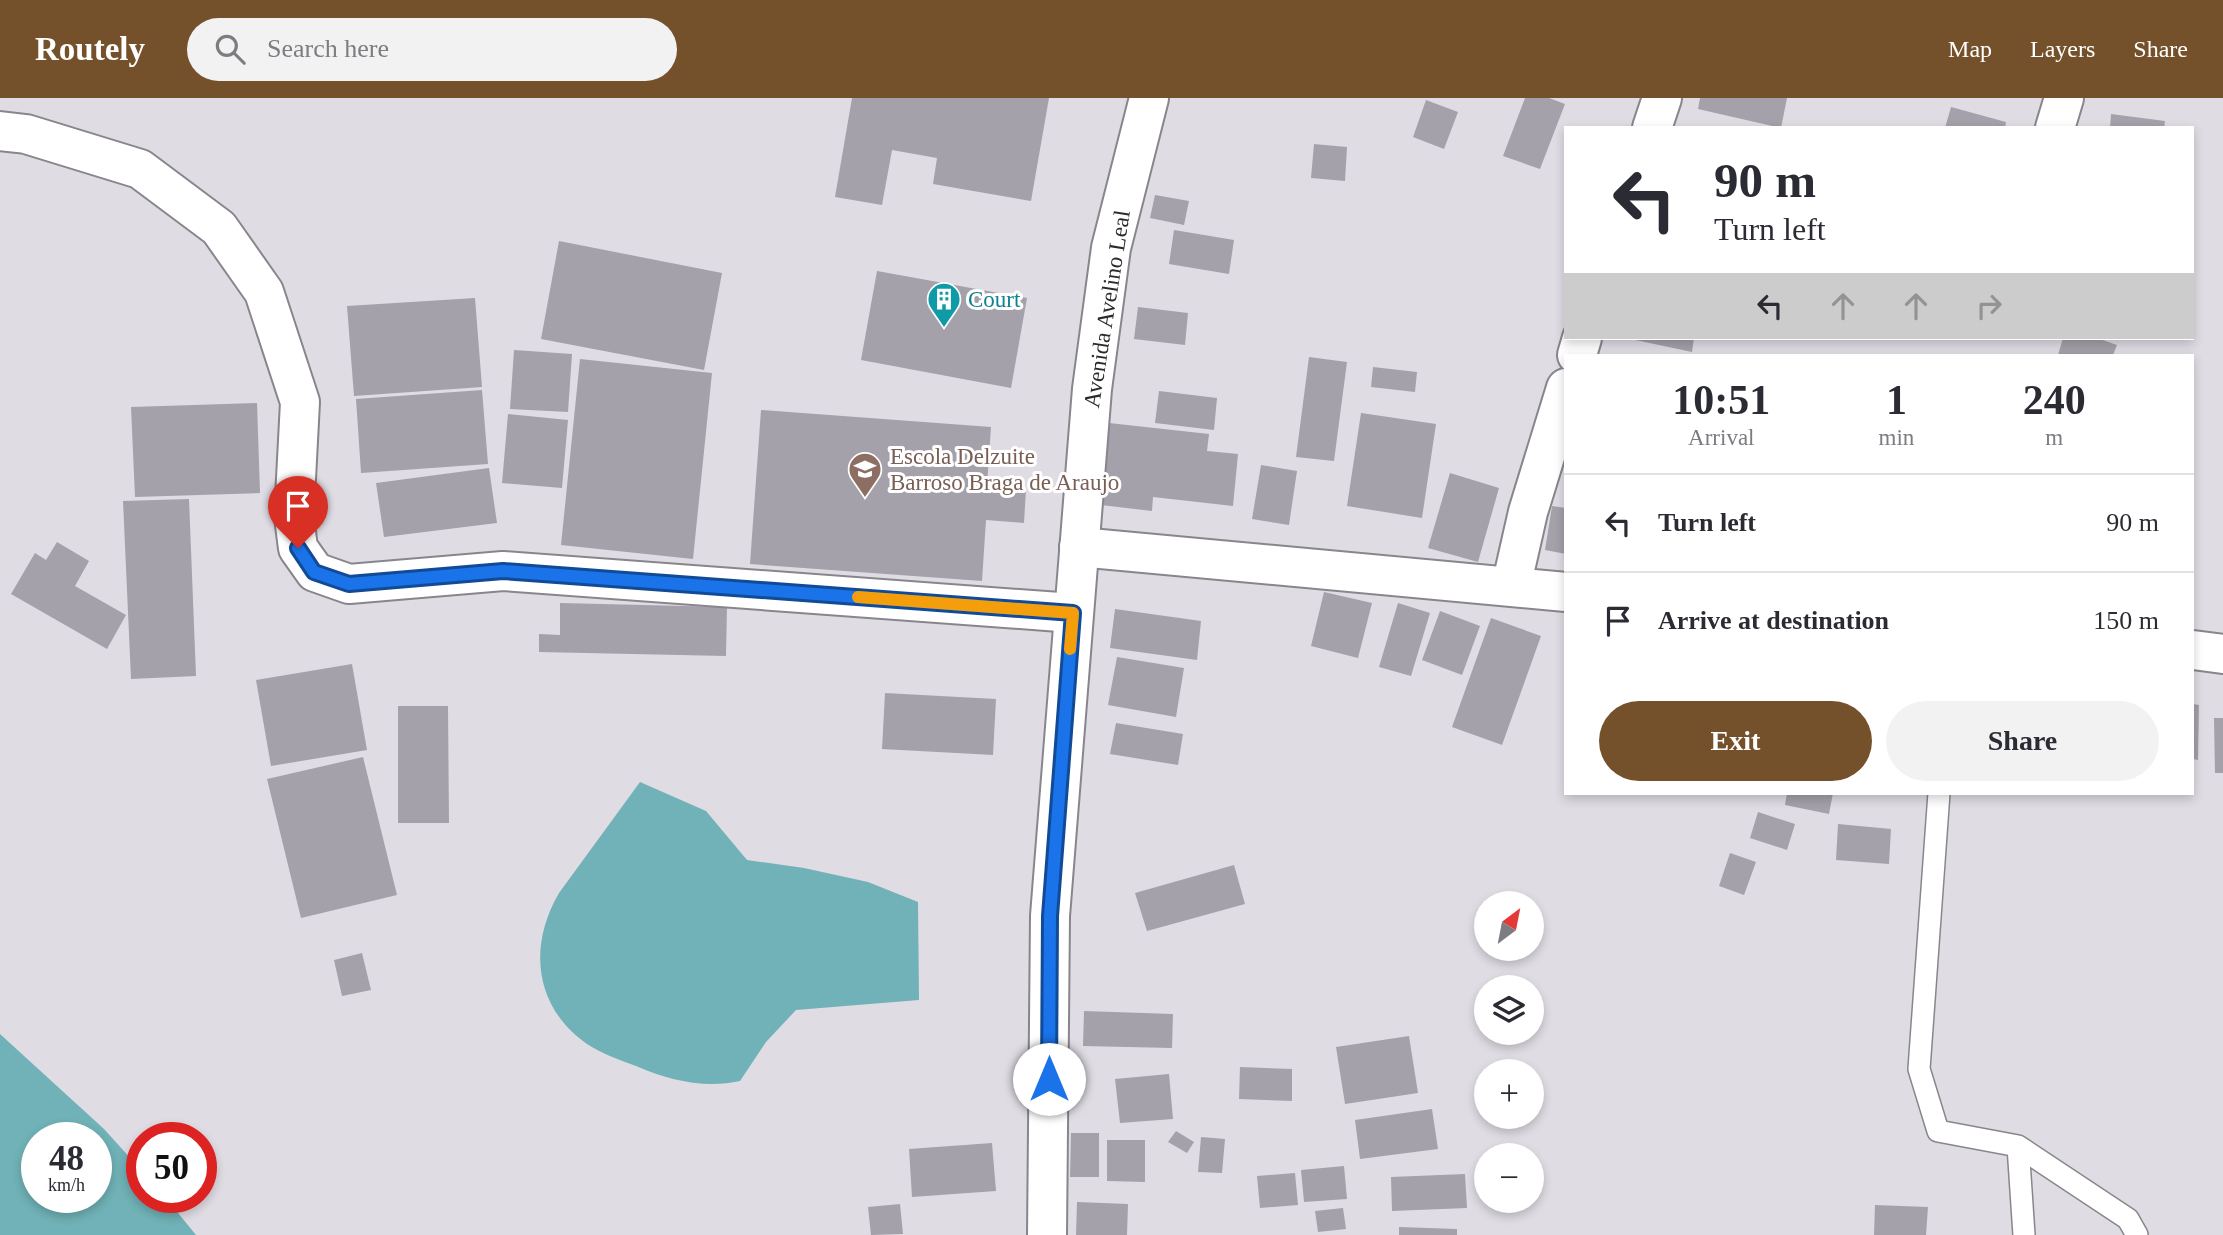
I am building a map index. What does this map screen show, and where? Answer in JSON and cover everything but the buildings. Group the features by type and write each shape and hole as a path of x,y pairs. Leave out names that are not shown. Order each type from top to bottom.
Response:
{"street":[{"name":"Avenida Avelino Leal","path":"1046,1235 1050,916 1092,389 1111,248 1149,98"},
{"path":"1653,126 1662,98"},
{"path":"2055,126 2064,98"},
{"path":"0,131 26,134 140,169 219,228 264,292 300,402 294,517 298,548 314,572 349,584 503,571 1073,613"},
{"path":"1511,587 1528,512 1564,395"},
{"path":"1079,547 1564,592"},
{"path":"2194,650 2223,654"}],"lane":[{"path":"1939,795 1919,1069 1938,1131 2018,1146 2128,1219 2137,1235"},
{"path":"2018,1146 2024,1235"}],"water":[{"path":"640,782 706,811 747,860 804,868 868,882 918,902 919,1000 796,1010 766,1042 740,1081 727,1083 674,1079 648,1071 587,1044 569,1029 547,994 540,954 543,934 559,893"},
{"path":"0,1034 96,1122 21,1122 21,1213 112,1213 112,1138 126,1153 126,1213 178,1213 196,1235 0,1235"}],"slow traffic":[{"path":"858,597 1073,613 1070,649"}],"place":[{"name":"Court","path":"944,329"},
{"name":"Escola Delzuite Barroso Braga de Araujo","path":"865,499"}],"route":[{"path":"298,548 314,572 349,584 503,571 1073,613 1050,916 1049,1079"}]}
